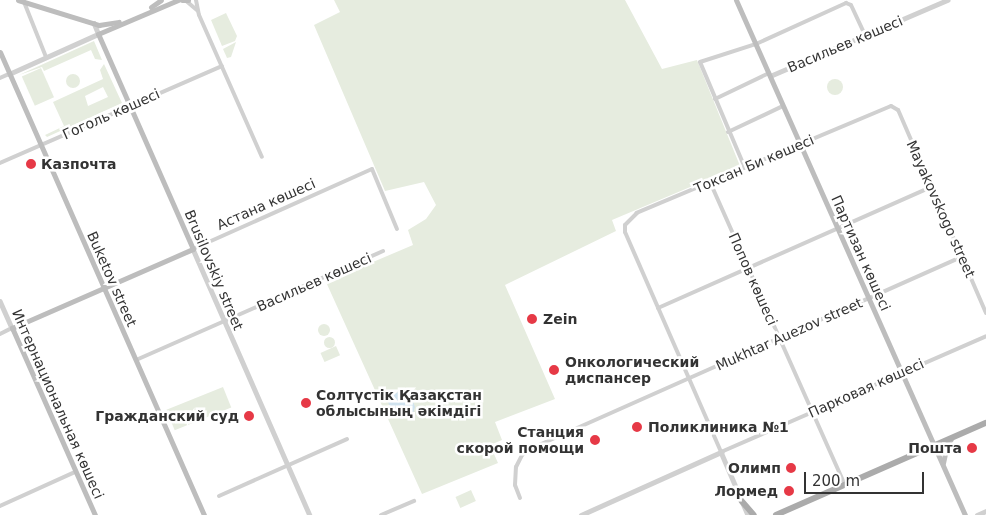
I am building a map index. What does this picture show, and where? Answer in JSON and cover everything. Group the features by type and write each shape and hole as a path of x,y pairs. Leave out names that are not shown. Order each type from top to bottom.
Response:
{"main road":[{"path":"18,0 94,25 107,26 119,22"},
{"path":"98,34 161,0"},
{"path":"98,34 178,0"},
{"path":"183,0 188,0"},
{"name":"Партизан көшесі","path":"736,0 965,515"},
{"name":"Brusilovskiy street","path":"98,34 193,249"},
{"name":"Buketov street","path":"0,52 204,515"},
{"name":"Астана көшесі","path":"12,328 193,249"},
{"name":"Интернациональная көшесі","path":"12,328 95,515"},
{"path":"776,515 986,423"},
{"path":"944,466 947,444 955,437"},
{"path":"742,501 743,515"},
{"path":"742,501 754,515"}],"street":[{"path":"183,0 198,11"},
{"path":"196,0 198,11 262,157"},
{"name":"Васильев көшесі","path":"715,99 947,0"},
{"path":"24,2 46,57"},
{"path":"745,168 728,132 700,62 756,44 848,3 865,35"},
{"path":"0,78 98,34 94,25"},
{"path":"90,38 94,25"},
{"name":"Гоголь көшесі","path":"0,164 222,66"},
{"path":"728,132 784,106"},
{"name":"Токсан Би көшесі","path":"658,308 625,232 626,223 633,215 800,144 894,107"},
{"name":"Mayakovskogo street","path":"894,107 986,313"},
{"name":"Астана көшесі","path":"193,249 372,169 397,228"},
{"name":"Попов көшесі","path":"710,182 845,485"},
{"path":"748,515 658,308 931,187"},
{"name":"Brusilovskiy street","path":"193,249 310,515"},
{"name":"Васильев көшесі","path":"136,360 383,251"},
{"name":"Mukhtar Auezov street","path":"520,498 515,471 520,458 526,451 962,257"},
{"name":"Интернациональная көшесі","path":"0,301 12,328"},
{"name":"Астана көшесі","path":"0,334 12,328"},
{"name":"Парковая көшесі","path":"582,515 986,336"},
{"path":"219,496 287,464 348,439"},
{"path":"0,506 75,472"},
{"path":"381,515 414,501"},
{"path":"977,515 986,511"}],"shaded area":[{"path":"334,0 625,0 662,69 697,60 740,166 612,220 616,231 505,285 555,399 495,422 502,440 490,445 498,463 422,494 326,282 413,245 408,230 426,219 436,205 424,182 385,191 314,25 340,12"},
{"path":"226,13 237,36 235,41 222,46 211,20"},
{"path":"94,41 102,60 95,59 91,50 44,71 42,67 19,75"},
{"path":"236,42 231,57 227,58 223,49"},
{"path":"104,64 122,103 47,137 45,135 64,126 53,102 103,79 100,70","holes":["103,87 108,97 88,106 85,96"]},
{"path":"41,68 54,97 35,106 22,77"},
{"path":"70,74 76,74 80,81 76,88 70,88 66,84 66,78"},
{"path":"832,79 838,79 843,84 841,93 832,95 827,90 827,84"},
{"path":"322,324 326,324 330,330 326,336 322,336 318,332 318,328"},
{"path":"329,336 335,342 329,348 323,342"},
{"path":"336,346 340,355 325,362 320,353"},
{"path":"223,387 231,407 175,430 166,410"},
{"path":"471,490 476,501 460,508 455,497"}],"water":[{"path":"403,389 409,391 415,407 413,413 400,419 394,416 388,402 391,396"}],"place":[{"name":"Казпочта","path":"31,164"},
{"name":"Zein","path":"532,319"},
{"name":"Онкологический диспансер","path":"554,370"},
{"name":"Солтүстік Қазақстан облысының әкімдігі","path":"306,403"},
{"name":"Гражданский суд","path":"249,416"},
{"name":"Поликлиника №1","path":"637,427"},
{"name":"Станция скорой помощи","path":"595,440"},
{"name":"Пошта","path":"972,448"},
{"name":"Олимп","path":"791,468"},
{"name":"Лормед","path":"789,491"}]}
